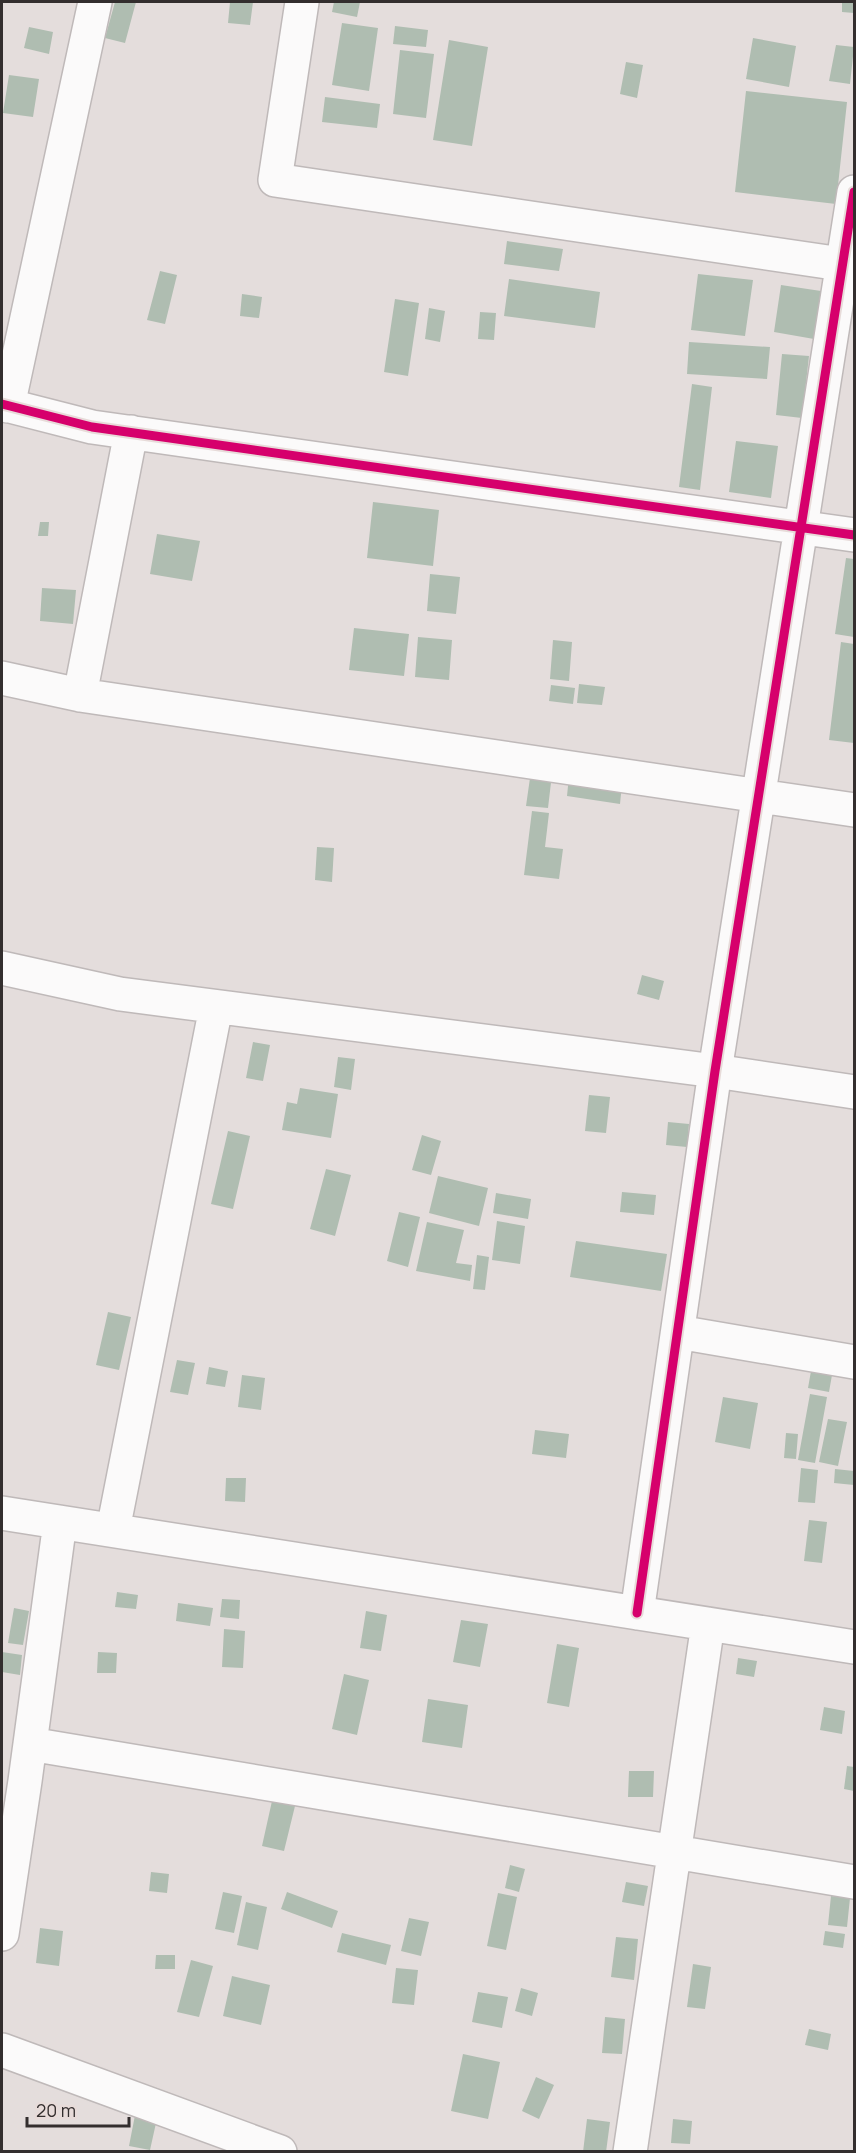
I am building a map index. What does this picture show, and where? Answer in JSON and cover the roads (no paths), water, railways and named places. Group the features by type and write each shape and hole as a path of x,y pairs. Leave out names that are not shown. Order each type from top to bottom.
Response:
{"street":[{"path":"95,2 4,405 92,427 855,535"},
{"path":"302,2 275,180 849,265"},
{"path":"637,1613 716,1071 801,526 849,265 855,192"},
{"path":"80,695 131,432"},
{"path":"2,678 80,695 855,810"},
{"path":"2,968 120,994 716,1071 855,1092"},
{"path":"113,1530 216,1006"},
{"path":"678,1332 855,1362"},
{"path":"2,1513 855,1647"},
{"path":"2,1934 13,1779 30,1744 60,1522"},
{"path":"630,2151 708,1624"},
{"path":"30,1744 855,1882"},
{"path":"2,2050 280,2151"}]}
